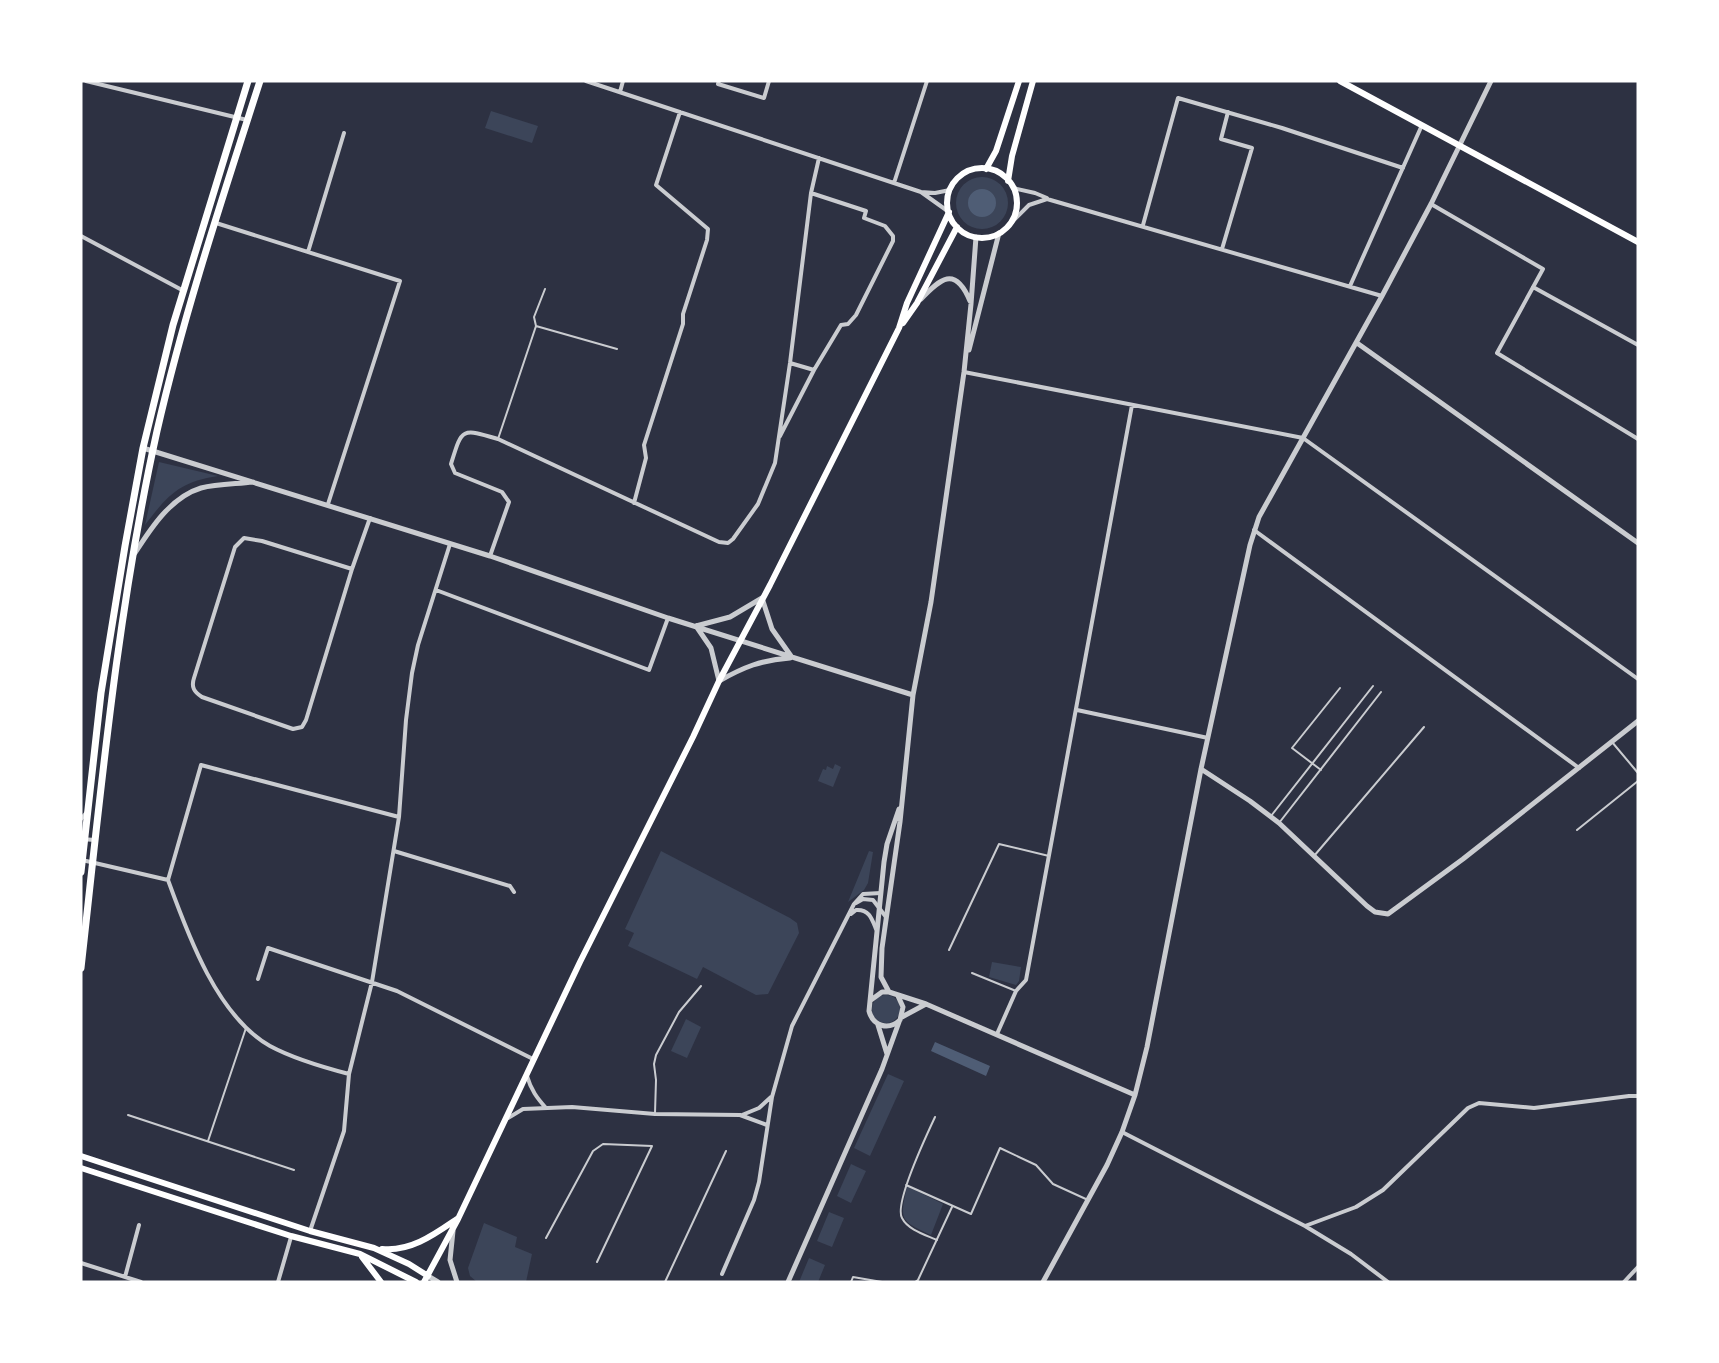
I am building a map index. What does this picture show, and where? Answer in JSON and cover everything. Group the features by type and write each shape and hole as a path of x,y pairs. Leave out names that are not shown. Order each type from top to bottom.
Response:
{"main road":[{"path":"81,872 82,838 88,811 101,693 143,448 183,291 248,81"},
{"path":"81,968 112,695 134,555 154,451 184,329 260,81"},
{"path":"986,168 996,151 1019,81"},
{"path":"1008,181 1012,156 1033,81"},
{"path":"1340,81 1638,242"},
{"path":"986,168 995,171 1008,181 1013,188 1017,207 1008,225 992,236 976,237 957,227 949,212 948,197 950,190 963,174 974,169 986,168"},
{"path":"899,328 907,303 949,212"},
{"path":"81,1156 310,1231 374,1248 409,1264 426,1279 458,1219 526,1073 719,681 899,328 917,303 957,227"},
{"path":"81,1168 291,1236 360,1254 416,1282"},
{"path":"374,1248 399,1249 418,1242 458,1219"},
{"path":"360,1254 381,1282"}],"street":[{"path":"86,81 248,120"},
{"path":"586,81 921,192 936,193 950,190"},
{"path":"620,92 623,81"},
{"path":"719,81 718,84 764,98 769,81"},
{"path":"894,183 927,81"},
{"path":"1044,1282 1122,1132 1135,1095 1151,1029 1201,769 1254,530 1264,506 1357,343 1431,204 1491,81"},
{"path":"1143,225 1178,98 1403,168"},
{"path":"634,503 646,458 645,445 707,240 708,229 656,185 680,112"},
{"path":"1222,249 1252,148 1221,139 1228,112"},
{"path":"1350,286 1422,125"},
{"path":"308,252 344,133"},
{"path":"490,556 509,502 508,499 502,492 455,473 451,464 461,435 474,432 498,439 719,542 728,543 733,540 758,504 775,463 811,193 819,158"},
{"path":"1013,188 1382,296"},
{"path":"921,192 949,212"},
{"path":"778,439 814,370 841,325 848,324 856,315 890,248 893,236 885,226 864,218 866,211 811,193"},
{"path":"1008,225 1029,205 1047,199"},
{"path":"1431,204 1542,267 1543,271 1497,353 1638,439"},
{"path":"216,223 400,281 328,504"},
{"path":"964,372 999,233"},
{"path":"81,236 183,291"},
{"path":"889,992 883,984 880,969 913,695 931,602 964,372 976,237"},
{"path":"917,303 937,282 946,278 962,286 971,304"},
{"path":"1533,287 1638,345"},
{"path":"1357,343 1638,543"},
{"path":"790,363 814,370"},
{"path":"964,372 1303,438 1638,679"},
{"path":"996,1035 1017,991 1026,980 1132,405"},
{"path":"143,448 450,543 668,618 741,639 913,695"},
{"path":"134,555 160,518 186,495 209,486 258,482"},
{"path":"352,569 262,541 244,538 235,547 194,678 193,688 196,693 293,729 302,728 370,518"},
{"path":"1254,530 1579,768"},
{"path":"310,1231 344,1131 348,1074 372,982 394,851 412,673 418,645 450,543"},
{"path":"436,590 649,670 668,618"},
{"path":"696,626 730,617 762,598 772,629 792,657"},
{"path":"696,626 711,648 719,681 753,664 792,657"},
{"path":"1077,710 1208,738"},
{"path":"1201,769 1280,823 1367,906 1375,912 1388,914 1638,721"},
{"path":"348,1074 284,1053 246,1028 226,1005 212,981 182,917 168,880 201,765 399,817"},
{"path":"887,1056 878,1024 870,1016 869,1011 876,929 887,844 902,799"},
{"path":"81,819 88,811"},
{"path":"82,838 96,840"},
{"path":"394,851 510,886 514,892"},
{"path":"82,860 168,880"},
{"path":"722,1274 754,1200 759,1182 772,1097 792,1026 854,904 863,894 881,893"},
{"path":"854,904 863,899 873,900 886,918"},
{"path":"848,917 856,910 865,911 876,929"},
{"path":"258,979 268,948 397,991 533,1059"},
{"path":"871,1000 882,992 889,992 926,1004 1135,1095"},
{"path":"788,1282 887,1056 903,1007 896,995"},
{"path":"878,1024 889,1026 926,1004"},
{"path":"526,1073 537,1099 547,1108"},
{"path":"1305,1226 1369,1201 1468,1108 1479,1103 1534,1108 1638,1096"},
{"path":"740,1115 759,1108 772,1097"},
{"path":"504,1120 523,1109 572,1107 655,1114 740,1115 766,1125"},
{"path":"1122,1132 1305,1226 1351,1254 1386,1281"},
{"path":"457,1282 450,1260 450,1249 451,1238 458,1219"},
{"path":"124,1277 139,1225"},
{"path":"278,1282 291,1236"},
{"path":"81,1263 141,1282"},
{"path":"1624,1282 1638,1267"},
{"path":"426,1279 438,1282"}],"lane":[{"path":"498,439 536,326 534,317 545,289"},
{"path":"536,326 617,349"},
{"path":"1271,816 1373,686"},
{"path":"1321,770 1292,748 1340,688"},
{"path":"1280,823 1381,692"},
{"path":"1314,856 1424,727"},
{"path":"1612,742 1638,773"},
{"path":"1577,830 1638,781"},
{"path":"949,950 999,844 1049,856"},
{"path":"972,973 1017,991"},
{"path":"655,1114 654,1064 656,1055 679,1012 701,986"},
{"path":"208,1141 246,1028"},
{"path":"128,1114 294,1170"},
{"path":"935,1117 906,1185 900,1213 909,1227 937,1240"},
{"path":"546,1238 593,1150 603,1144 652,1146 597,1262"},
{"path":"906,1185 971,1214 1000,1148 1036,1165 1053,1184 1088,1200"},
{"path":"665,1282 726,1151"},
{"path":"915,1282 918,1280 952,1205"},
{"path":"851,1282 853,1277 882,1282"}],"shaded area":[{"path":"491,111 538,126 532,143 485,128"},
{"path":"982,177 996,181 1004,189 1008,203 1004,217 996,225 982,229 968,225 960,217 956,203 960,189 968,181"},
{"path":"982,189 992,193 996,203 992,213 982,217 972,213 968,203 972,193"},
{"path":"159,462 218,476 193,482 176,491 145,525"},
{"path":"835,764 841,767 833,787 818,781 823,769 826,770 827,766 833,769"},
{"path":"661,851 797,923 799,933 768,994 756,995 703,967 697,979 628,946 634,933 625,929"},
{"path":"869,851 873,852 868,883 864,890 848,902"},
{"path":"992,962 1021,967 1019,981 1016,985 989,977"},
{"path":"886,995 896,999 900,1009 896,1019 886,1023 876,1019 872,1009 876,999"},
{"path":"686,1019 701,1027 687,1058 671,1051"},
{"path":"935,1042 990,1066 986,1076 931,1051"},
{"path":"888,1074 904,1081 870,1156 854,1148"},
{"path":"851,1164 866,1171 851,1203 837,1196"},
{"path":"907,1186 943,1204 931,1235 913,1226 904,1218 903,1206"},
{"path":"829,1212 844,1218 832,1247 817,1241"},
{"path":"484,1223 517,1237 515,1247 532,1254 526,1282 477,1282 470,1276 468,1268"},
{"path":"809,1258 825,1265 818,1282 799,1282"}]}
